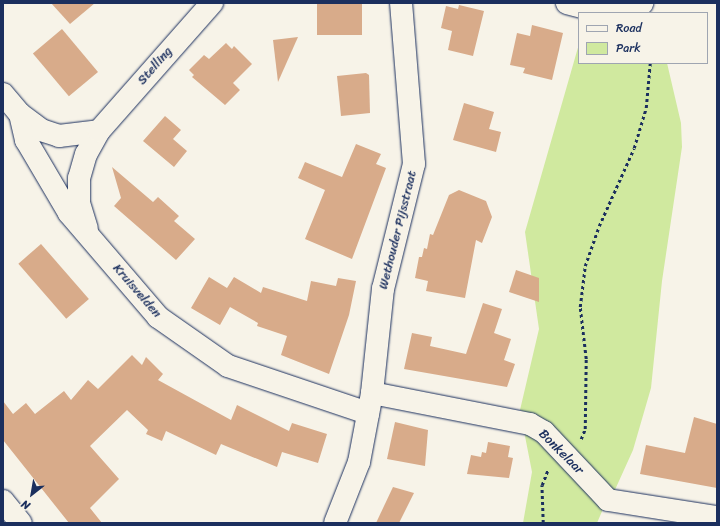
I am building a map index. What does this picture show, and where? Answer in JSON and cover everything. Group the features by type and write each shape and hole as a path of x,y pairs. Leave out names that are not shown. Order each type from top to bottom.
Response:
{"street":[{"name":"Stelling","path":"89,234 79,203 79,178 86,154 99,131 212,3"},
{"name":"Wethouder Pijsstraat","path":"335,523 358,462 370,403 383,289 414,164 401,3"},
{"path":"567,3 617,9 642,3"},
{"name":"Kruisvelden","path":"3,94 20,114 26,140 69,213 89,234 158,317 228,366 370,403"},
{"path":"20,114 41,130 59,136 99,131"},
{"name":"Bonkelaar","path":"370,403 530,424 544,432 608,500 717,517"},
{"path":"3,501 21,523"}],"path":[{"path":"543,523 545,477 557,459 567,457 577,448 585,430 586,360 580,307 585,266 599,226 636,142 646,108 650,64"}],"green space":[{"path":"578,47 578,64 667,64 681,123 682,147 662,281 651,388 633,450 614,492 537,417 520,410 539,329 525,232"},
{"path":"524,431 538,439 603,509 597,523 523,523 532,472"}],"building":[{"path":"51,3 95,3 70,24"},
{"path":"317,3 362,3 362,35 317,35"},
{"path":"459,5 484,11 473,56 448,50 452,31 441,28 446,6 458,9"},
{"path":"532,25 563,33 552,80 523,73 525,68 510,65 517,33 530,36"},
{"path":"62,29 98,72 69,96 33,53"},
{"path":"298,37 278,82 273,40"},
{"path":"226,43 232,49 234,46 252,64 233,83 240,90 225,105 192,77 194,75 189,70 204,55 209,59"},
{"path":"366,73 369,75 370,113 341,116 337,76"},
{"path":"464,103 494,112 489,129 501,132 496,152 453,140"},
{"path":"165,116 181,130 173,139 187,151 174,167 143,141"},
{"path":"356,144 381,154 376,164 386,168 352,259 305,239 325,190 298,178 305,162 342,177"},
{"path":"112,167 153,202 158,197 179,216 174,221 195,239 176,260 114,206 121,198"},
{"path":"459,190 486,201 492,217 482,243 476,240 465,298 426,291 428,281 415,278 419,257 422,257 424,248 427,249 430,234 433,235 449,195"},
{"path":"41,244 89,299 66,319 18,264"},
{"path":"516,270 539,278 539,302 509,292"},
{"path":"209,277 227,288 234,277 261,293 263,287 307,301 311,281 336,286 338,278 356,281 349,315 329,374 281,355 287,336 257,326 258,323 230,307 220,325 191,308"},
{"path":"483,303 502,309 494,333 511,339 504,360 515,364 507,387 404,369 412,333 432,337 430,346 466,354"},
{"path":"132,355 142,365 146,357 163,374 158,380 231,420 237,405 289,431 292,423 327,434 318,463 282,452 277,467 221,444 216,455 166,431 162,441 146,434 148,430 127,410 90,446 119,479 90,508 102,523 69,523 3,440 3,401 13,414 26,403 35,414 64,391 71,400 88,380 98,389"},
{"path":"694,417 717,424 717,488 640,474 646,445 685,453"},
{"path":"395,422 428,430 425,466 387,459"},
{"path":"488,442 510,446 508,457 513,458 509,478 467,474 471,455 481,457 482,452 486,453"},
{"path":"393,487 414,493 399,523 376,523"}]}
